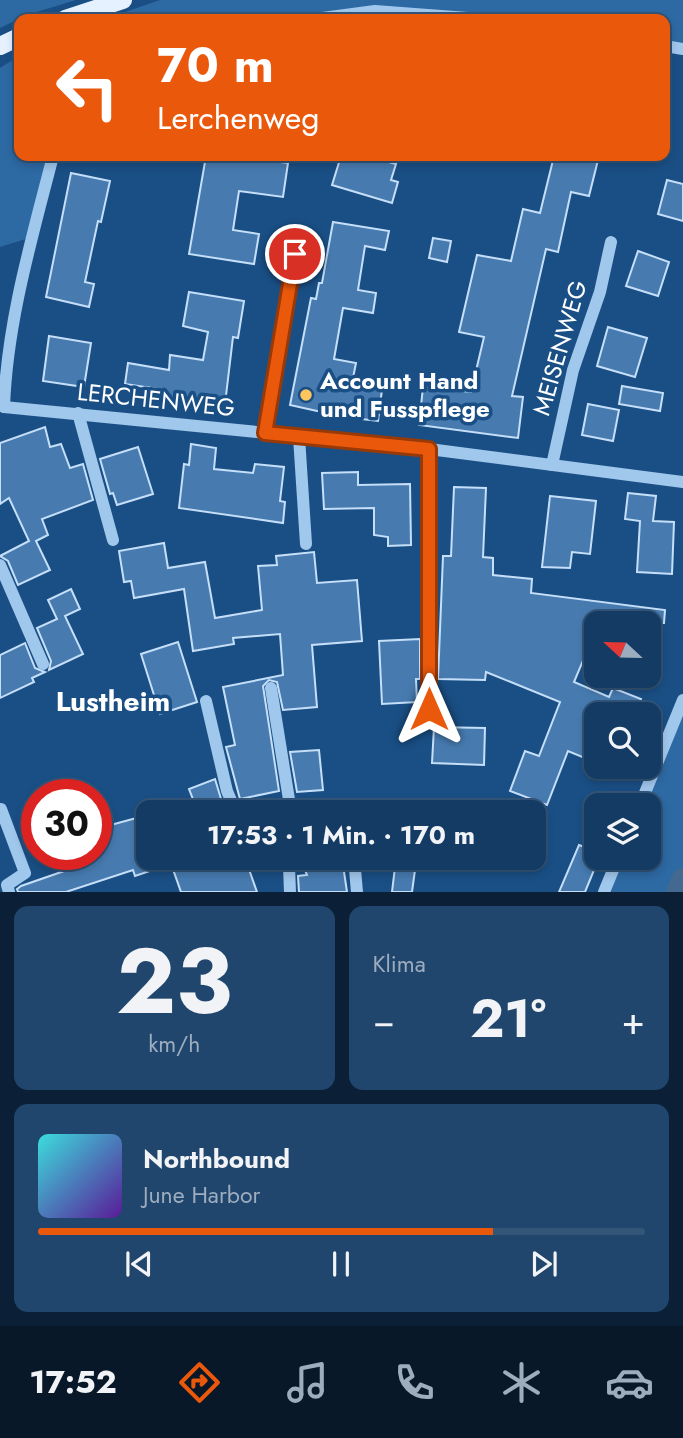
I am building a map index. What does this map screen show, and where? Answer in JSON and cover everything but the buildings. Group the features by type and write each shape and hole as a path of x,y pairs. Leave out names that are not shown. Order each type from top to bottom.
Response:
{"main road":[{"path":"80,14 123,0"}],"street":[{"path":"352,14 375,11 415,14"},
{"path":"2,409 5,367 52,161"},
{"name":"MEISENWEG","path":"552,465 572,370 600,292 611,243"},
{"path":"265,433 295,254"},
{"name":"LERCHENWEG","path":"2,409 78,413 429,449 683,482"},
{"path":"78,413 113,540"},
{"path":"299,437 306,544"},
{"path":"429,449 429,709"},
{"path":"0,565 43,664"},
{"path":"271,688 289,800"},
{"path":"645,793 683,700"},
{"path":"206,701 231,800"},
{"path":"1,808 25,873 7,885 9,892"},
{"path":"290,870 290,892"},
{"path":"355,870 357,892"},
{"path":"604,892 613,870"}],"shaded area":[{"path":"0,0 76,0 30,14 14,14 14,21 0,28"},
{"path":"160,0 683,0 683,49 670,47 670,14 415,14 375,11 352,14 119,14"},
{"path":"14,59 14,161 52,161 32,237 0,247 0,68"},
{"path":"683,700 683,892 604,892 614,870 661,870 661,793 645,793 651,779 661,779 661,754"}],"waterway":[{"path":"678,892 683,880"}],"place":[{"name":"Account Hand und Fusspflege","path":"306,395"}],"district":[{"name":"Lustheim","path":"113,701"}],"route":[{"path":"295,254 265,433 429,449 429,709"}]}
